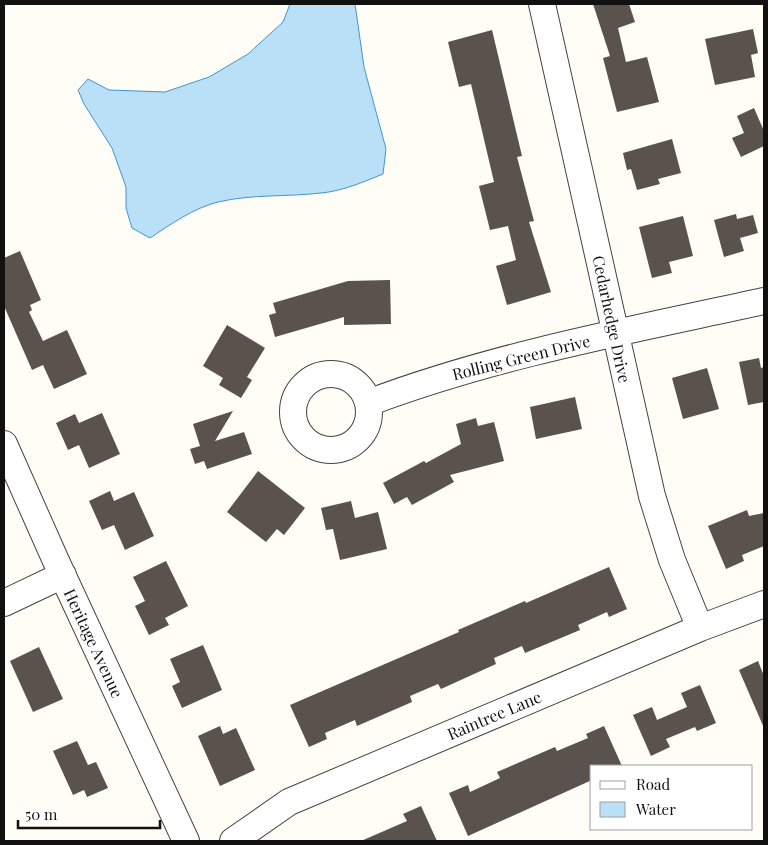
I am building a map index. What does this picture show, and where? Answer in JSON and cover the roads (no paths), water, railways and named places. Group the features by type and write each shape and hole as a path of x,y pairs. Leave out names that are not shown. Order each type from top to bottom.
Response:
{"street":[{"name":"Cedarhedge Drive","path":"542,4 652,496 672,560 700,628"},
{"name":"Rolling Green Drive","path":"368,403 416,385 482,365 764,301"},
{"name":"Heritage Avenue","path":"4,444 186,841"},
{"path":"4,603 63,575"},
{"name":"Raintree Lane","path":"232,841 289,802 700,628 764,604"}],"water":[{"path":"290,4 355,4 364,67 386,149 383,174 353,186 329,192 231,199 218,202 191,212 150,238 132,228 126,208 126,187 112,148 84,104 78,90 88,79 109,90 165,92 209,77 248,54 283,22"}]}
